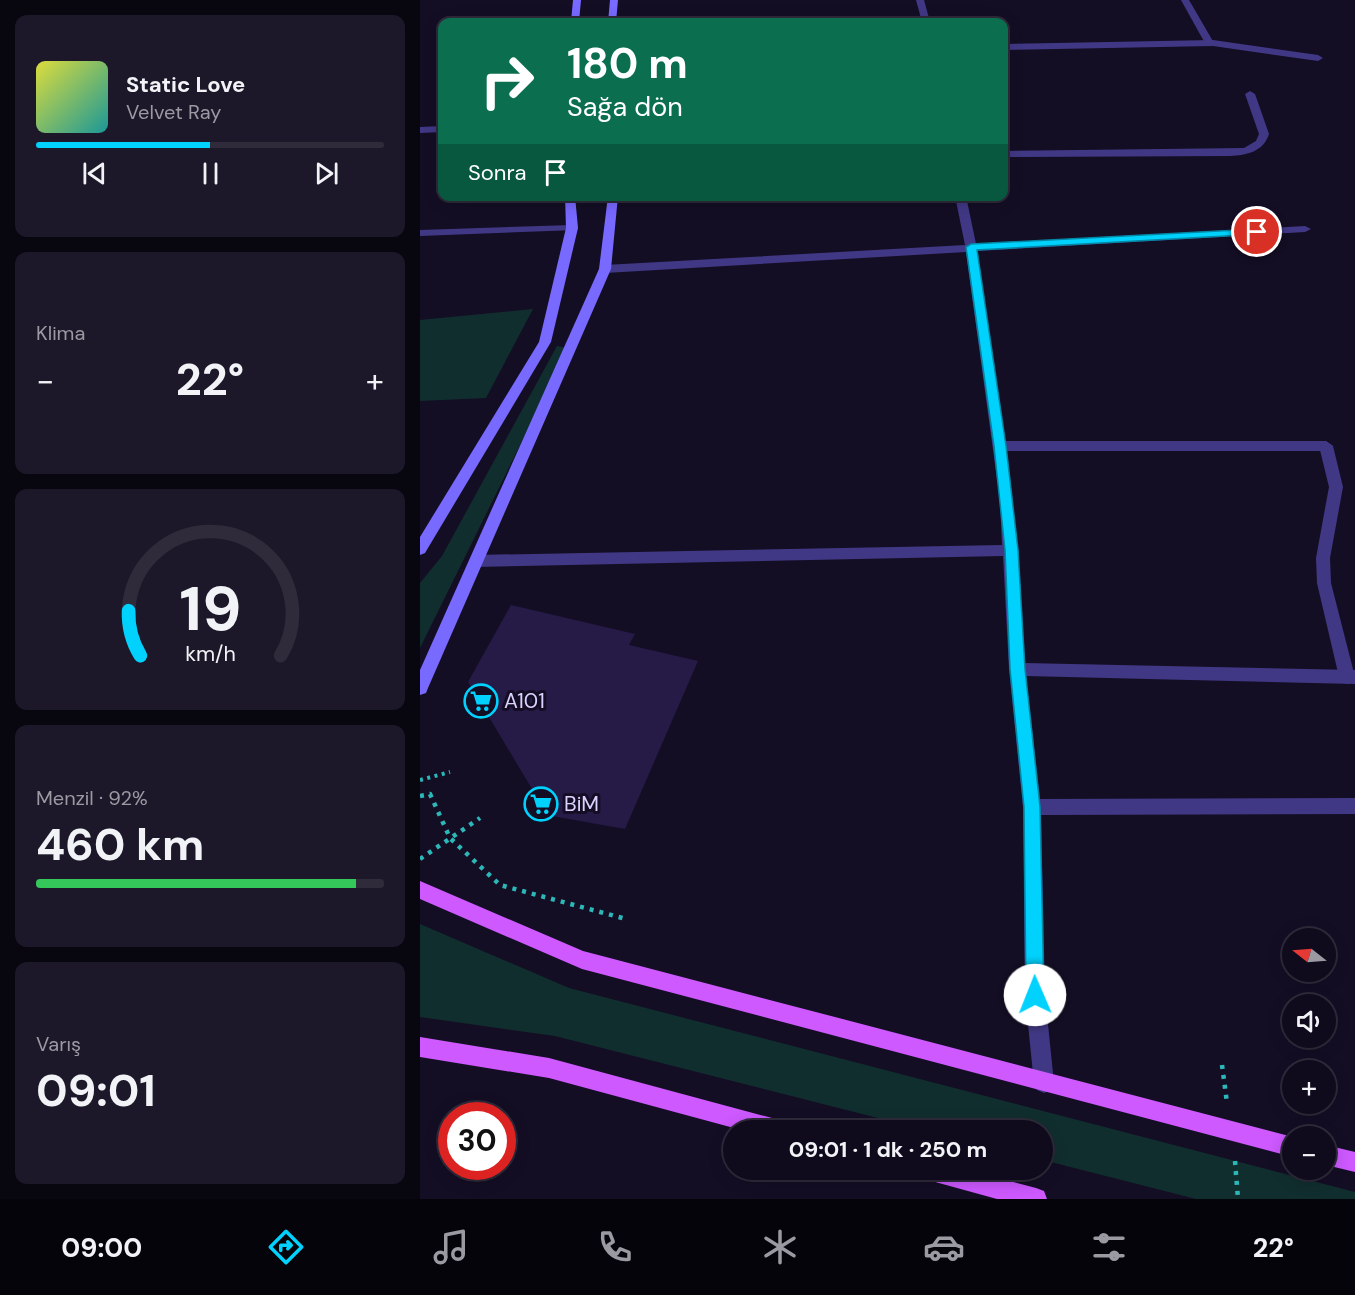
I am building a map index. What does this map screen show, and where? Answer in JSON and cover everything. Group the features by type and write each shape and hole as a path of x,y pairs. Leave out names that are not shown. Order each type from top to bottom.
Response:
{"main road":[{"path":"420,890 582,960 1282,1144"},
{"path":"420,1047 549,1068 742,1120"},
{"path":"1336,1157 1355,1162"},
{"path":"965,1180 1036,1199"}],"street":[{"path":"576,18 578,0"},
{"path":"612,18 614,0"},
{"path":"920,0 926,18"},
{"path":"1185,0 1209,43"},
{"path":"1008,47 1209,43 1318,58"},
{"path":"1008,154 1248,151 1260,144 1264,134 1250,94"},
{"path":"420,130 438,129"},
{"path":"420,549 544,342 572,228 570,201"},
{"path":"420,688 605,268 612,201"},
{"path":"961,201 971,247 1000,446 1011,550 1017,669 1032,807 1035,995 1044,1083"},
{"path":"420,233 572,228"},
{"path":"605,268 1305,229"},
{"path":"1000,446 1326,446 1336,487 1323,558 1324,583 1351,677 1017,669"},
{"path":"476,561 1011,550"},
{"path":"1032,807 1355,806"}],"path":[{"path":"420,780 450,772"},
{"path":"420,796 430,794 450,838 500,885 626,919"},
{"path":"420,859 480,818"}],"green space":[{"path":"533,309 486,398 420,401 420,320"},
{"path":"557,346 568,348 420,648 420,583 442,556"},
{"path":"420,924 569,988 1282,1173 1282,1180 1309,1180 1355,1192 1355,1199 1196,1199 1053,1163 1053,1120 886,1120 555,1036 420,1017"}],"building":[{"path":"511,605 635,634 629,645 698,661 625,829 552,816 541,804 468,682"}],"place":[{"name":"A101","path":"481,701"},
{"name":"BiM","path":"541,804"}],"route":[{"path":"1035,995 1032,807 1017,669 1007,501 971,247 1257,232"}]}
